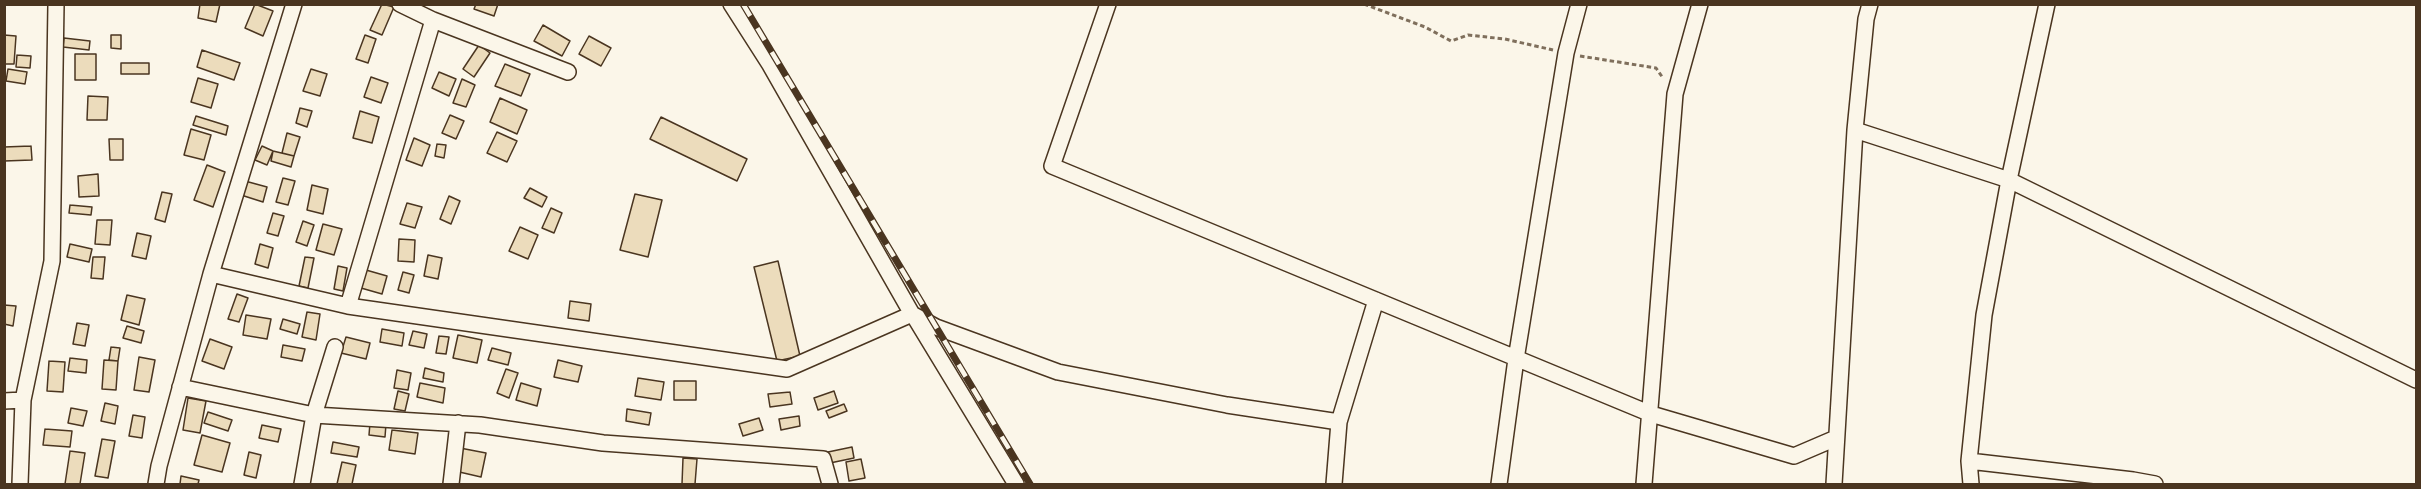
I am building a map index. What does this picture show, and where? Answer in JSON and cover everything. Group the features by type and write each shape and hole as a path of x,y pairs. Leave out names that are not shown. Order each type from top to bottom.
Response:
{"street":[{"path":"20,484 23,400 52,261 56,4"},
{"path":"156,484 211,274 294,4"},
{"path":"400,4 433,20 568,72"},
{"path":"731,4 770,65 912,314 1016,484"},
{"path":"1108,4 1052,166 1651,414 1794,456 1836,438"},
{"path":"1499,484 1516,359 1566,53 1579,4"},
{"path":"1644,484 1675,94 1700,4"},
{"path":"1834,484 1855,130 1866,19 1870,4"},
{"path":"1971,484 1969,461 1984,315 2009,180 2047,4"},
{"path":"348,306 433,20"},
{"path":"1855,130 2009,180 2416,380"},
{"path":"211,274 348,306 788,369 912,314"},
{"path":"1334,484 1340,422 1376,300"},
{"path":"912,314 936,327 1058,372 1227,405 1340,422"},
{"path":"302,484 314,415 335,347"},
{"path":"180,387 314,415 459,423 603,442 823,459 830,484"},
{"path":"4,401 23,400"},
{"path":"451,484 459,423"},
{"path":"1969,461 2155,484"}],"path":[{"path":"1364,4 1425,27 1450,41 1468,35 1505,39 1566,53 1656,68 1675,94"}],"building":[{"path":"200,4 220,4 216,22 198,18"},
{"path":"255,4 273,11 263,36 245,28"},
{"path":"382,4 394,7 382,35 370,30"},
{"path":"476,4 498,4 494,16 474,9"},
{"path":"543,25 570,41 562,56 534,41"},
{"path":"4,35 16,36 14,64 4,64"},
{"path":"111,35 121,35 121,49 111,48"},
{"path":"365,35 376,39 368,63 356,59"},
{"path":"589,36 611,48 601,66 579,54"},
{"path":"64,38 90,41 89,50 63,47"},
{"path":"479,45 490,53 474,77 463,69"},
{"path":"202,50 240,63 234,80 197,67"},
{"path":"75,54 96,54 96,80 75,80"},
{"path":"17,55 31,56 30,68 16,67"},
{"path":"121,63 149,63 149,74 121,74"},
{"path":"505,64 530,74 521,96 495,86"},
{"path":"8,69 27,72 25,84 6,81"},
{"path":"311,69 327,74 320,96 303,91"},
{"path":"439,72 456,79 449,96 432,88"},
{"path":"371,77 388,83 381,103 364,97"},
{"path":"198,78 218,84 211,108 191,102"},
{"path":"462,79 475,85 466,107 453,103"},
{"path":"88,96 108,97 107,120 87,120"},
{"path":"500,98 527,110 517,134 490,122"},
{"path":"300,108 312,111 307,127 296,123"},
{"path":"360,111 379,117 372,143 353,138"},
{"path":"450,115 464,121 456,139 442,133"},
{"path":"196,116 228,126 226,135 193,125"},
{"path":"661,117 747,159 737,181 650,139"},
{"path":"191,129 211,135 204,160 184,155"},
{"path":"497,132 517,141 507,162 487,153"},
{"path":"287,133 300,137 294,156 282,153"},
{"path":"414,138 430,145 422,166 406,160"},
{"path":"109,139 123,139 123,160 110,160"},
{"path":"437,144 446,145 444,158 435,156"},
{"path":"31,146 32,160 4,161 4,147"},
{"path":"262,146 273,151 267,165 255,160"},
{"path":"273,151 294,156 291,167 271,161"},
{"path":"207,165 225,172 213,207 194,200"},
{"path":"98,174 99,196 79,197 78,176"},
{"path":"283,178 295,181 288,205 276,202"},
{"path":"245,181 267,187 263,202 241,195"},
{"path":"312,185 328,189 323,214 307,210"},
{"path":"530,188 547,197 542,207 524,198"},
{"path":"162,192 172,194 165,222 155,219"},
{"path":"635,194 662,200 648,257 620,250"},
{"path":"449,196 460,201 451,224 440,219"},
{"path":"407,203 422,207 415,228 400,224"},
{"path":"70,205 92,207 91,215 69,213"},
{"path":"551,208 562,213 554,233 542,228"},
{"path":"273,213 284,216 278,236 267,233"},
{"path":"97,220 112,220 110,245 95,244"},
{"path":"303,221 314,225 307,246 296,242"},
{"path":"323,224 342,229 334,255 316,250"},
{"path":"520,227 538,235 528,259 509,251"},
{"path":"137,233 151,236 146,259 132,256"},
{"path":"399,239 415,240 414,262 398,261"},
{"path":"70,244 92,249 89,262 67,257"},
{"path":"260,244 273,248 268,268 255,264"},
{"path":"428,255 442,258 438,279 424,276"},
{"path":"93,257 105,257 103,279 91,278"},
{"path":"305,257 314,258 308,288 299,286"},
{"path":"778,261 800,356 777,361 754,267"},
{"path":"338,266 347,268 343,291 334,289"},
{"path":"366,270 387,276 382,294 361,288"},
{"path":"403,272 414,275 409,293 398,290"},
{"path":"237,294 248,298 239,322 228,319"},
{"path":"127,295 145,299 139,325 121,320"},
{"path":"570,301 591,304 589,321 568,318"},
{"path":"4,305 16,306 13,326 4,324"},
{"path":"307,312 320,314 316,340 302,337"},
{"path":"246,315 271,319 267,339 243,335"},
{"path":"283,319 300,324 297,334 280,329"},
{"path":"77,323 89,325 85,346 73,344"},
{"path":"127,326 144,331 141,343 123,338"},
{"path":"382,329 404,333 402,346 380,342"},
{"path":"413,331 427,334 424,348 409,345"},
{"path":"458,335 482,340 477,363 453,358"},
{"path":"439,336 449,337 446,354 436,353"},
{"path":"346,337 370,343 366,359 341,353"},
{"path":"210,339 232,347 224,369 202,361"},
{"path":"283,345 305,349 302,361 281,357"},
{"path":"111,347 120,348 118,361 109,360"},
{"path":"492,348 511,353 508,365 488,360"},
{"path":"139,357 155,360 149,392 134,390"},
{"path":"70,358 87,360 86,373 68,371"},
{"path":"104,360 118,361 116,390 102,389"},
{"path":"558,360 582,366 578,382 554,377"},
{"path":"49,361 65,362 63,392 47,391"},
{"path":"425,368 444,373 443,382 423,378"},
{"path":"506,369 518,373 509,398 497,393"},
{"path":"397,370 411,373 408,390 394,388"},
{"path":"638,378 664,382 661,400 635,396"},
{"path":"674,381 696,381 696,400 674,400"},
{"path":"420,383 445,388 443,403 417,397"},
{"path":"521,383 541,389 537,406 516,400"},
{"path":"398,391 409,394 405,411 394,409"},
{"path":"834,391 838,403 818,410 814,398"},
{"path":"790,392 792,404 770,407 768,394"},
{"path":"188,398 206,401 200,433 183,430"},
{"path":"105,403 118,406 115,424 101,421"},
{"path":"844,404 847,411 829,418 826,411"},
{"path":"71,408 87,411 83,426 68,423"},
{"path":"627,409 651,413 649,425 626,421"},
{"path":"208,412 232,420 228,431 204,423"},
{"path":"133,415 145,417 142,438 129,436"},
{"path":"799,416 800,426 781,430 779,419"},
{"path":"759,418 763,430 743,436 739,424"},
{"path":"370,423 386,424 385,437 369,435"},
{"path":"262,425 281,429 278,442 259,438"},
{"path":"45,429 72,431 70,447 43,445"},
{"path":"392,430 418,433 415,454 389,450"},
{"path":"202,435 230,443 222,472 194,465"},
{"path":"102,439 115,441 108,478 95,476"},
{"path":"333,442 359,447 357,457 331,453"},
{"path":"852,447 854,458 830,463 828,452"},
{"path":"460,448 486,453 481,477 455,471"},
{"path":"70,451 85,453 80,484 65,484"},
{"path":"249,452 261,455 256,478 244,475"},
{"path":"683,458 697,459 695,484 682,484"},
{"path":"861,459 865,478 849,481 846,462"},
{"path":"342,462 356,465 352,484 337,484"},
{"path":"181,476 199,480 198,484 180,484"}],"railway":[{"path":"743,4 1030,484"}]}
